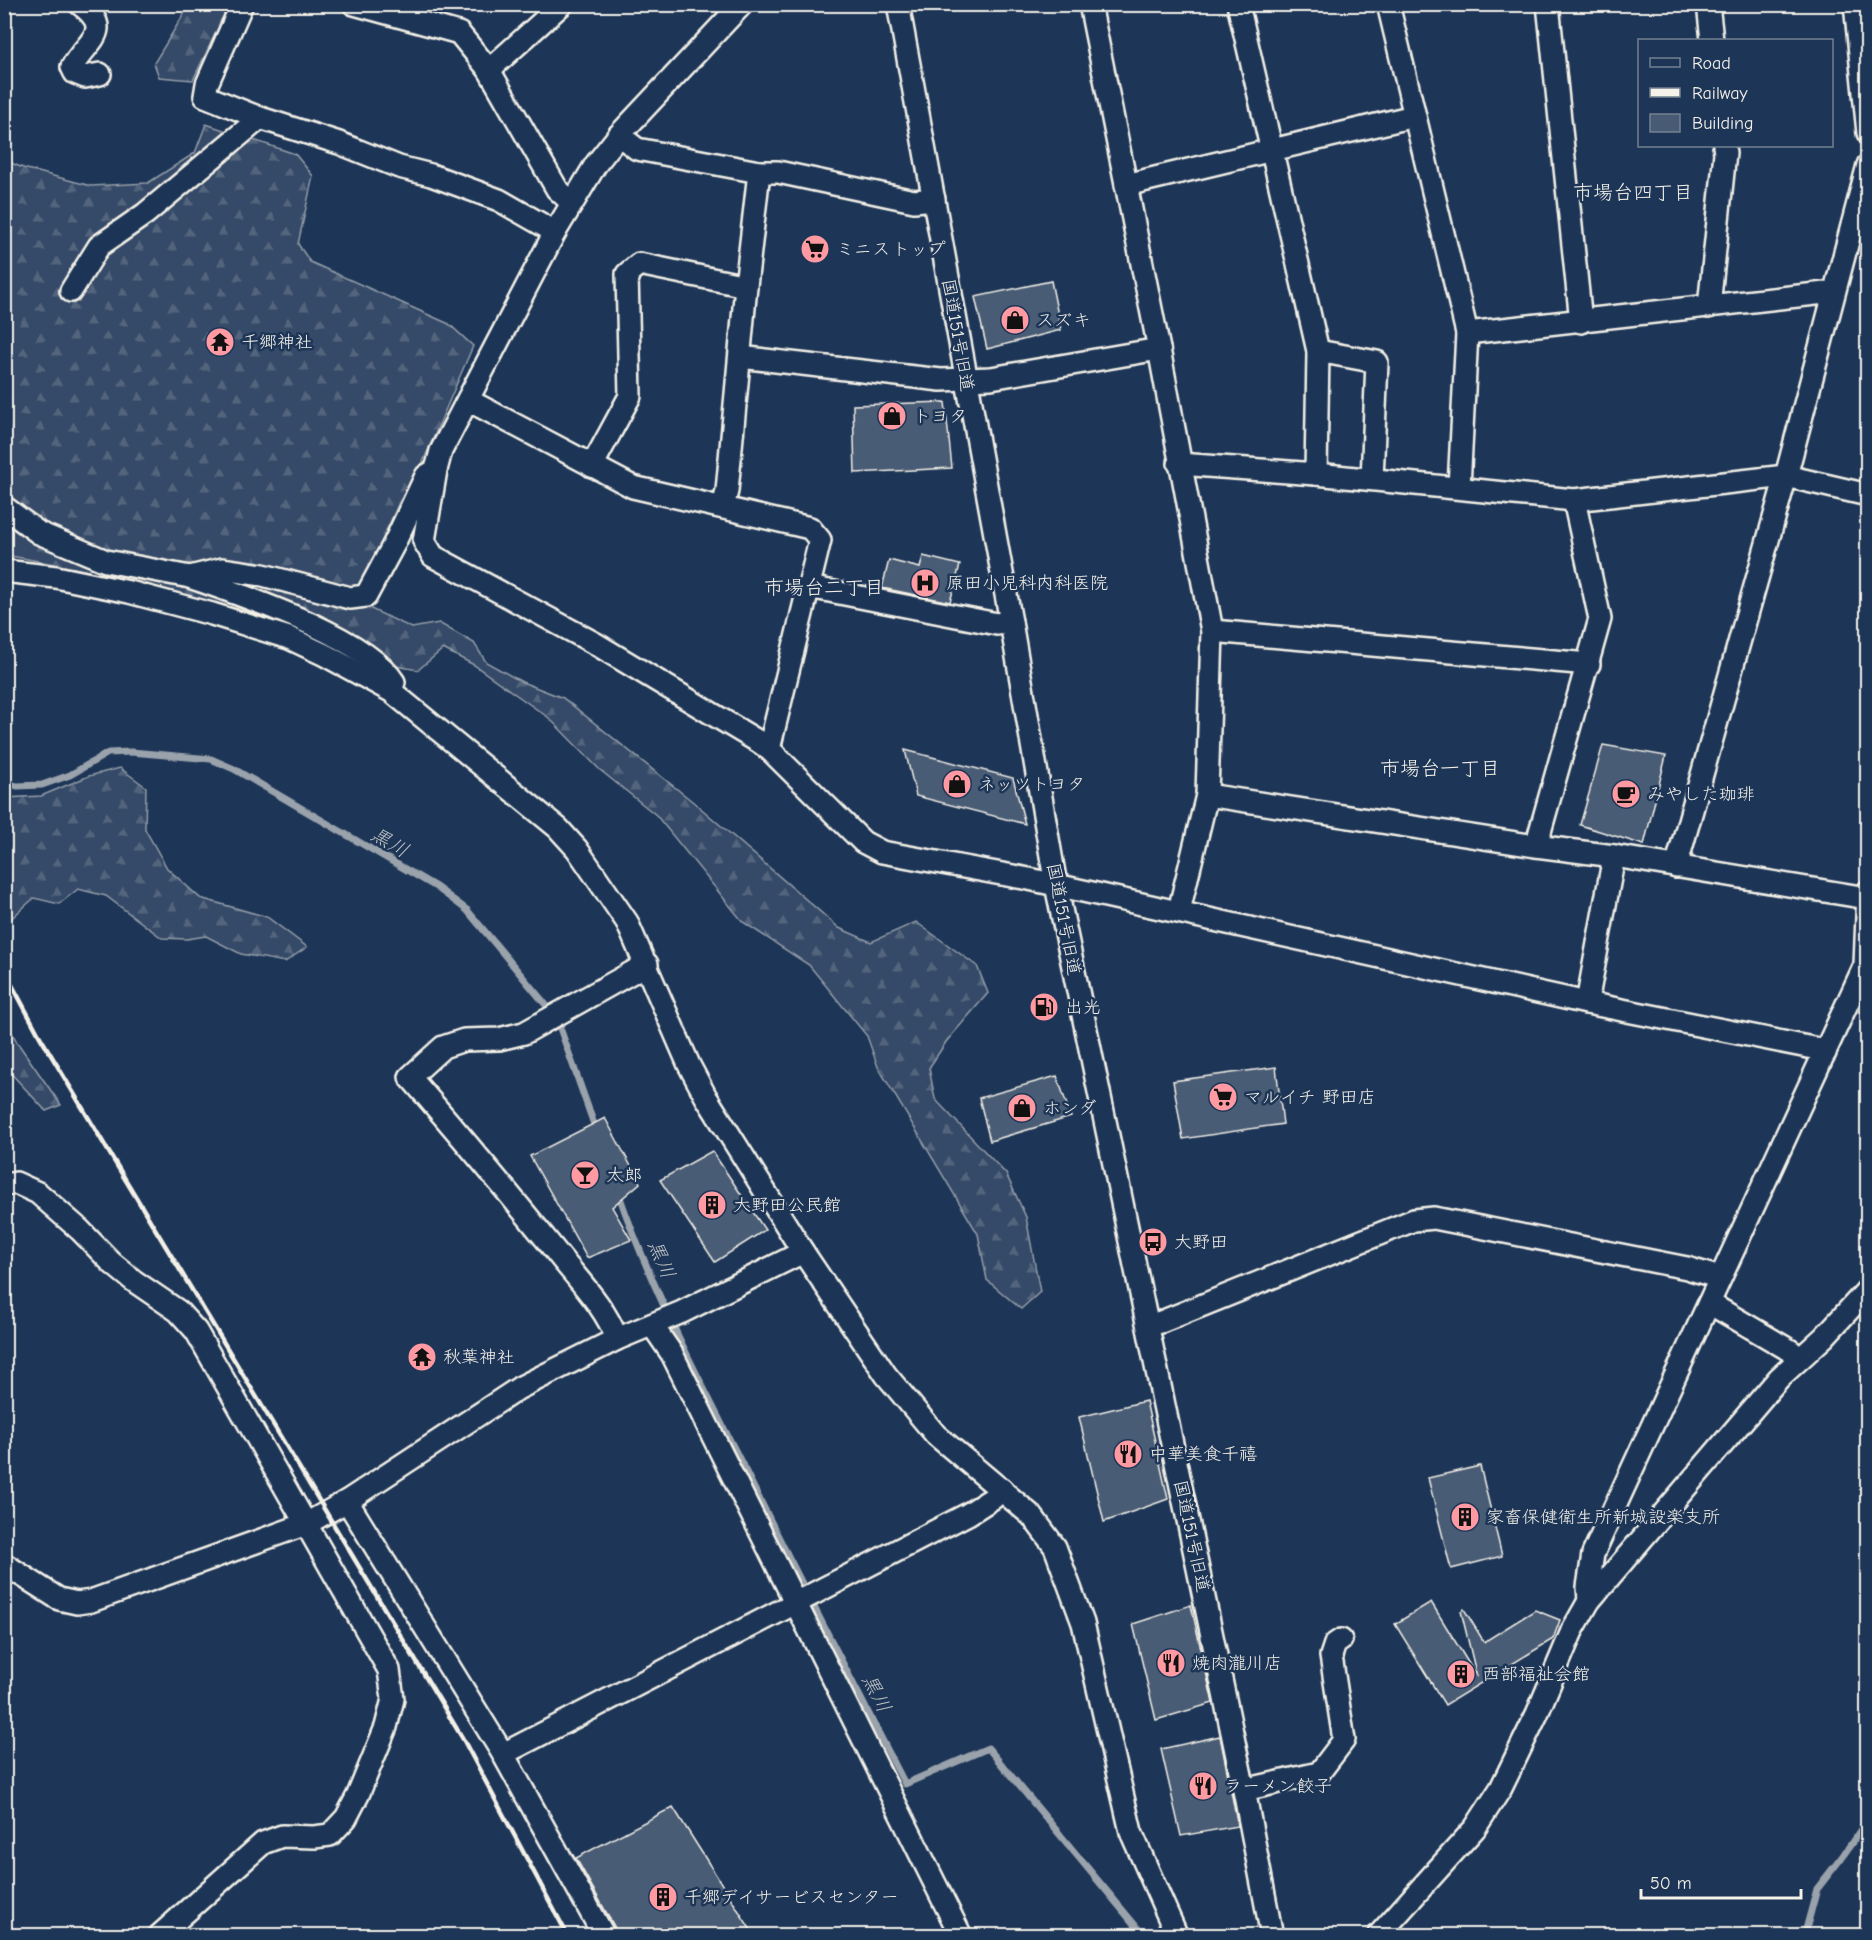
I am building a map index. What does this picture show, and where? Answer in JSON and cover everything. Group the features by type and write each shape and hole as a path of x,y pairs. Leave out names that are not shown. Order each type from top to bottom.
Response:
{"street":[{"path":"80,4 92,14 97,22 96,35 72,67 75,73 85,77 100,74"},
{"path":"242,4 207,84 205,96 260,118 339,143 399,167 431,175 490,196 555,232"},
{"path":"354,4 459,33 489,70 557,189 571,202"},
{"path":"489,70 562,4"},
{"path":"742,4 619,135 596,164 571,202 441,451 424,541 433,556 596,644 769,749 863,842 882,852 1179,911 1587,1003 1813,1048 1825,1053"},
{"name":"国道151号旧道","path":"898,4 1011,622 1056,885 1272,1935"},
{"path":"1090,4 1159,349 1212,631 1207,795 1179,911"},
{"path":"1238,4 1318,351 1316,474"},
{"path":"1388,4 1467,333 1459,487"},
{"path":"1548,4 1581,321"},
{"path":"1708,4 1712,39"},
{"path":"1855,4 1866,94 1868,133"},
{"path":"1126,185 1414,116"},
{"path":"71,291 99,246 145,214 260,118"},
{"path":"619,135 637,149 759,172 778,172 914,201 934,199"},
{"path":"1709,307 1724,147"},
{"path":"1677,867 1868,165"},
{"path":"723,507 759,172"},
{"path":"592,466 630,396 627,274 639,264 746,286"},
{"path":"1467,333 1834,292"},
{"path":"740,357 941,380 966,380 991,378 1159,349"},
{"path":"1318,351 1377,362 1372,479"},
{"path":"468,400 633,487 810,528 820,540 769,749"},
{"path":"1179,464 1372,479 1574,500 1785,476 1868,495"},
{"path":"190,577 222,569 263,575 350,598 366,596 426,476 436,470"},
{"path":"1536,846 1600,619 1574,500"},
{"path":"4,507 39,533 106,561 190,577 329,631 356,648 389,675 394,682 391,691"},
{"path":"4,571 56,577 118,590 212,614 289,638 391,691 558,828 577,849 627,922 689,1065 706,1097 803,1252 886,1375 936,1435 1032,1516 1055,1547 1083,1623 1131,1832 1177,1935"},
{"path":"809,587 997,624 1011,622"},
{"path":"1212,631 1589,664"},
{"path":"1207,795 1867,894 1865,965 1593,1554 1588,1587 1589,1601"},
{"path":"1587,1003 1614,856"},
{"path":"617,1339 601,1308 522,1209 410,1077 443,1047 464,1040 499,1039 524,1032 647,964"},
{"path":"4,1185 16,1183 38,1193 80,1230 112,1263 178,1311 196,1331 389,1670 393,1699 386,1727 346,1818 330,1835 282,1836 263,1843 159,1935"},
{"path":"1148,1325 1161,1322 1414,1220 1434,1218 1687,1268 1720,1278"},
{"path":"4,1564 59,1599 76,1604 91,1601 306,1524 347,1501 519,1388 617,1339 682,1312 803,1252"},
{"path":"1378,1935 1475,1828 1501,1788 1537,1714 1572,1631 1589,1601 1779,1378 1824,1337 1868,1289"},
{"path":"1709,1303 1791,1350 1799,1359"},
{"path":"654,1324 672,1354 962,1935"},
{"path":"503,1754 968,1514 1002,1490"},
{"path":"347,1501 503,1754 604,1935"},
{"path":"1244,1790 1319,1773 1344,1740 1331,1656 1335,1644 1341,1640"}],"green space":[{"path":"190,4 229,5 193,80 159,77 154,63"},
{"path":"206,124 295,154 313,176 298,244 310,262 449,324 473,346 419,471 399,502 362,586 373,610 412,628 439,623 474,643 486,662 522,682 563,698 697,805 839,928 871,942 916,922 977,966 988,993 946,1042 929,1068 935,1099 1006,1174 1026,1217 1040,1292 1021,1309 987,1280 978,1234 878,1067 867,1036 809,965 743,922 656,815 600,770 549,718 474,665 443,649 418,670 396,666 362,643 342,654 261,619 177,592 5,555 4,160 23,168 91,186 148,183 195,153"},
{"path":"120,768 146,787 145,829 167,868 200,898 267,917 307,947 285,962 241,954 206,936 187,939 162,938 106,896 78,889 59,904 34,898 5,924 5,798 41,796 89,776"},
{"path":"4,1017 17,1042 61,1105 46,1111 5,1067"}],"building":[{"path":"1051,281 1061,330 987,349 975,297"},
{"path":"945,402 952,468 855,473 853,405"},
{"path":"923,556 960,565 950,602 882,588 889,560 920,568"},
{"path":"1603,745 1666,756 1644,845 1580,825"},
{"path":"905,750 1013,778 1025,824 916,796"},
{"path":"1276,1067 1283,1124 1183,1139 1173,1081"},
{"path":"1057,1076 1071,1117 990,1141 979,1098"},
{"path":"605,1118 640,1183 612,1207 631,1240 587,1258 530,1156"},
{"name":"大野田公民館","path":"712,1151 765,1230 715,1262 660,1180"},
{"path":"1146,1401 1168,1499 1104,1522 1079,1417"},
{"name":"家畜保健衛生所新城設楽支所","path":"1480,1466 1502,1556 1451,1569 1428,1478"},
{"name":"西部福祉会館","path":"1431,1602 1477,1677 1461,1611 1464,1609 1484,1642 1535,1610 1560,1620 1553,1639 1445,1705 1395,1624"},
{"path":"1191,1605 1213,1703 1156,1720 1133,1624"},
{"path":"1220,1736 1238,1826 1181,1836 1161,1749"},
{"name":"千郷デイサービスセンター","path":"673,1807 754,1935 619,1935 576,1858"}],"waterway":[{"name":"黒川","path":"4,782 17,786 42,785 70,775 108,753 131,752 211,759 234,769 436,887 467,910 546,1005 560,1028 596,1130"},
{"name":"黒川","path":"618,1192 644,1261 690,1361 905,1784 988,1748 1144,1936"},
{"name":"黒川","path":"1801,1936 1805,1933 1817,1889 1868,1819"}],"railway":[{"path":"4,970 39,1035 113,1159 463,1739 568,1936"}],"place":[{"name":"ミニストップ","path":"815,249"},
{"name":"スズキ","path":"1015,320"},
{"name":"千郷神社","path":"220,342"},
{"name":"トヨタ","path":"892,416"},
{"name":"原田小児科内科医院","path":"925,583"},
{"name":"ネッツトヨタ","path":"957,784"},
{"name":"みやした珈琲","path":"1626,794"},
{"name":"出光","path":"1044,1007"},
{"name":"マルイチ 野田店","path":"1223,1097"},
{"name":"ホンダ","path":"1022,1108"},
{"name":"太郎","path":"585,1175"},
{"name":"大野田公民館","path":"712,1205"},
{"name":"大野田","path":"1153,1242"},
{"name":"秋葉神社","path":"422,1357"},
{"name":"中華美食千禧","path":"1128,1454"},
{"name":"家畜保健衛生所新城設楽支所","path":"1465,1517"},
{"name":"焼肉瀧川店","path":"1171,1663"},
{"name":"西部福祉会館","path":"1461,1674"},
{"name":"ラーメン餃子","path":"1203,1786"},
{"name":"千郷デイサービスセンター","path":"663,1897"}],"district":[{"name":"市場台四丁目","path":"1633,192"},
{"name":"市場台二丁目","path":"824,587"},
{"name":"市場台一丁目","path":"1440,768"}]}
